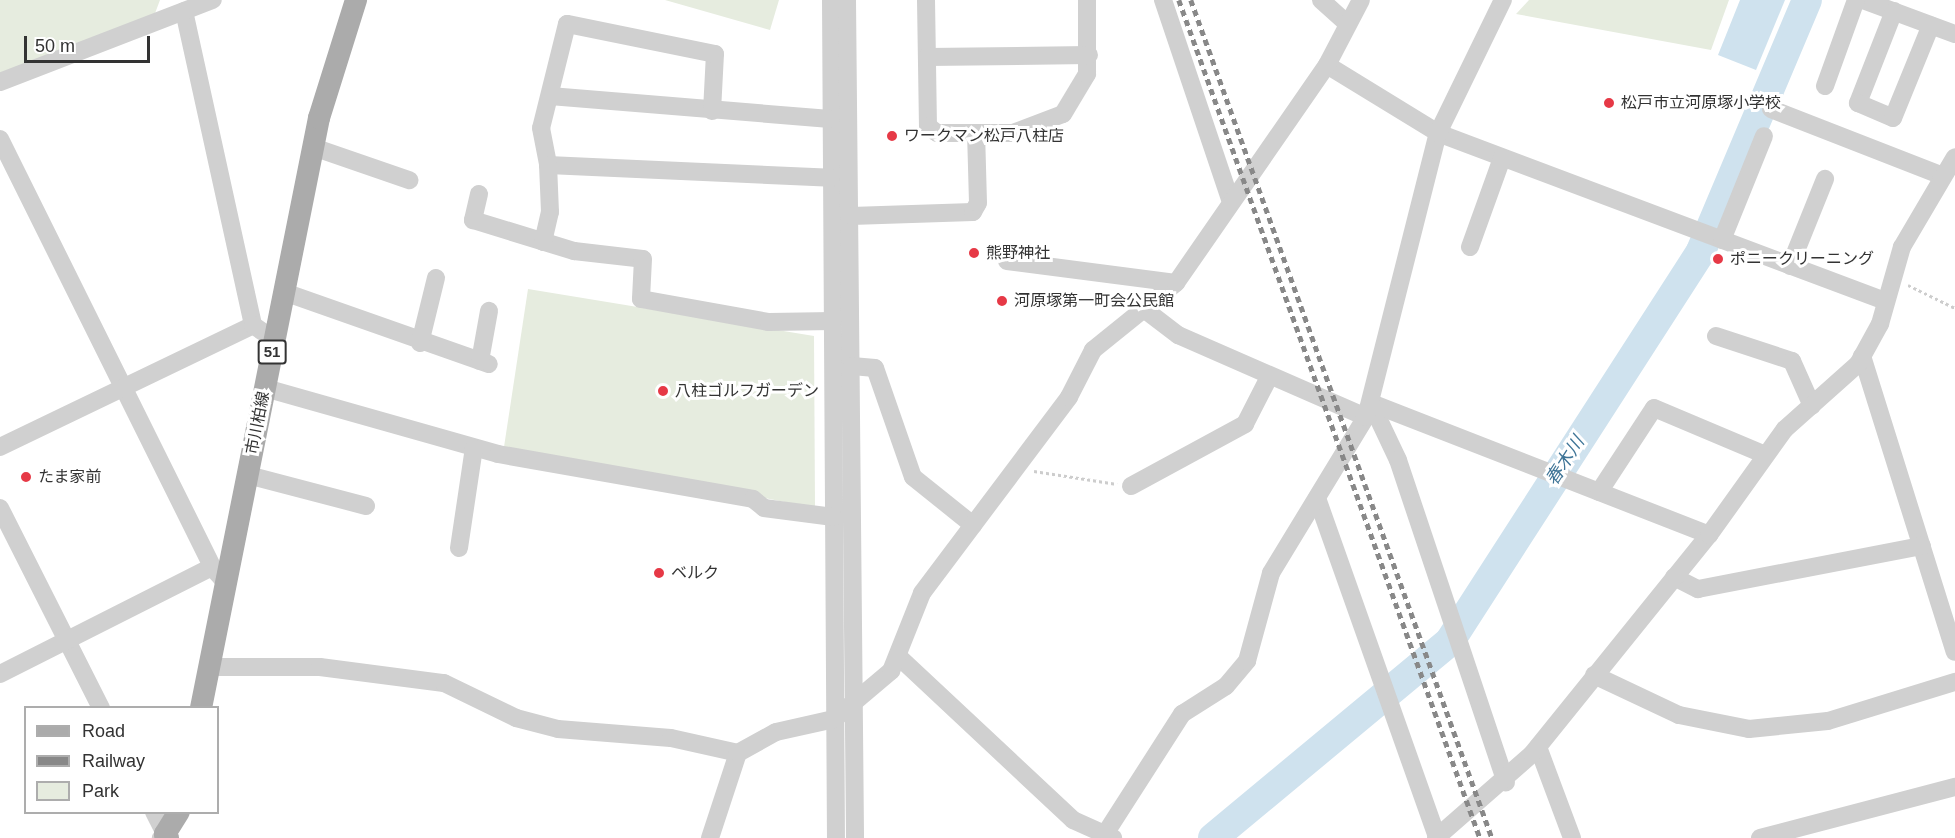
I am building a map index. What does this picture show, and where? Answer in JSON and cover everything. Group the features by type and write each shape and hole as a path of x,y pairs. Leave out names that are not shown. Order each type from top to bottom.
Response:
{"main road":[{"name":"市川柏線","path":"201,706 210,667 219,575 248,475 329,77 356,0"},
{"path":"165,837 178,814"}],"street":[{"path":"0,82 179,8 213,0"},
{"path":"831,0 836,838"},
{"path":"848,0 855,838"},
{"path":"926,0 928,126 937,133 1033,129 1063,114 1082,87 1089,55 1087,0"},
{"path":"1163,0 1230,199"},
{"path":"1321,0 1348,24"},
{"path":"210,667 320,667 444,683 516,718 558,729 671,738 738,753 776,732 834,719 880,684 900,658 912,609 1069,397 1093,350 1176,283 1230,199 1327,65 1361,0"},
{"path":"900,658 1073,820 1109,836 1182,714 1226,686 1247,662 1261,594 1369,410 1438,133 1503,0"},
{"path":"1825,86 1856,0"},
{"path":"1863,0 1900,8 1931,25 1955,34"},
{"path":"179,8 253,325 274,340"},
{"path":"1900,8 1858,103 1893,118 1931,25"},
{"path":"543,242 550,212 548,165 541,128 567,24 715,54 712,111"},
{"path":"927,57 1089,55"},
{"path":"1327,65 1438,133 1885,301"},
{"path":"550,96 830,119"},
{"path":"1770,109 1940,175"},
{"path":"851,216 974,212 978,203 976,133"},
{"path":"1718,239 1764,136"},
{"path":"0,139 122,387 219,575 67,639 0,674"},
{"path":"313,147 409,180"},
{"path":"1317,498 1387,705 1436,838 1506,782 1538,747 1594,675 1709,536 1765,455 1862,356 1880,324 1891,276 1940,175 1955,157"},
{"path":"1470,247 1502,158"},
{"path":"548,165 831,178"},
{"path":"1790,266 1825,178"},
{"path":"479,194 473,220 574,251 643,258 642,299 769,322 833,321"},
{"path":"1007,261 1176,283"},
{"path":"420,343 436,278"},
{"path":"284,292 420,343 484,363 489,311"},
{"path":"1144,309 1178,335 1269,377 1535,467 1709,536"},
{"path":"0,447 253,325"},
{"path":"1716,336 1792,361 1812,406"},
{"path":"1862,356 1955,652"},
{"path":"852,366 875,368 913,477 973,525"},
{"path":"1131,486 1245,424 1269,377"},
{"path":"265,388 474,448 753,500 764,508 833,517"},
{"path":"1599,492 1654,408 1765,455"},
{"path":"1369,410 1398,460 1452,614 1506,782"},
{"path":"459,548 474,448"},
{"path":"248,475 366,506"},
{"path":"0,508 100,706"},
{"path":"1674,577 1698,589 1922,546"},
{"path":"1594,675 1679,715 1749,729 1828,720 1955,682"},
{"path":"1538,747 1572,838"},
{"path":"710,838 738,753"},
{"path":"1760,838 1955,787"},
{"path":"154,814 165,837"}],"path":[{"path":"1891,276 1955,308"},
{"path":"1018,468 1131,486"}],"green space":[{"path":"0,0 160,0 154,16 0,76"},
{"path":"665,0 779,0 770,30"},
{"path":"1529,0 1729,0 1711,50 1516,14"},
{"name":"八柱ゴルフガーデン","path":"528,289 814,336 815,508 504,447"}],"water":[{"path":"1740,0 1785,0 1756,70 1718,55"}],"waterway":[{"name":"春木川","path":"1213,838 1450,641 1701,251 1807,0"}],"railway":[{"path":"1179,0 1480,838"},
{"path":"1191,0 1492,838"}],"place":[{"name":"松戸市立河原塚小学校","path":"1609,103"},
{"name":"ワークマン松戸八柱店","path":"892,136"},
{"name":"熊野神社","path":"974,253"},
{"name":"ポニークリーニング","path":"1718,259"},
{"name":"河原塚第一町会公民館","path":"1002,301"},
{"name":"八柱ゴルフガーデン","path":"663,391"},
{"name":"たま家前","path":"26,477"},
{"name":"ベルク","path":"659,573"}]}
